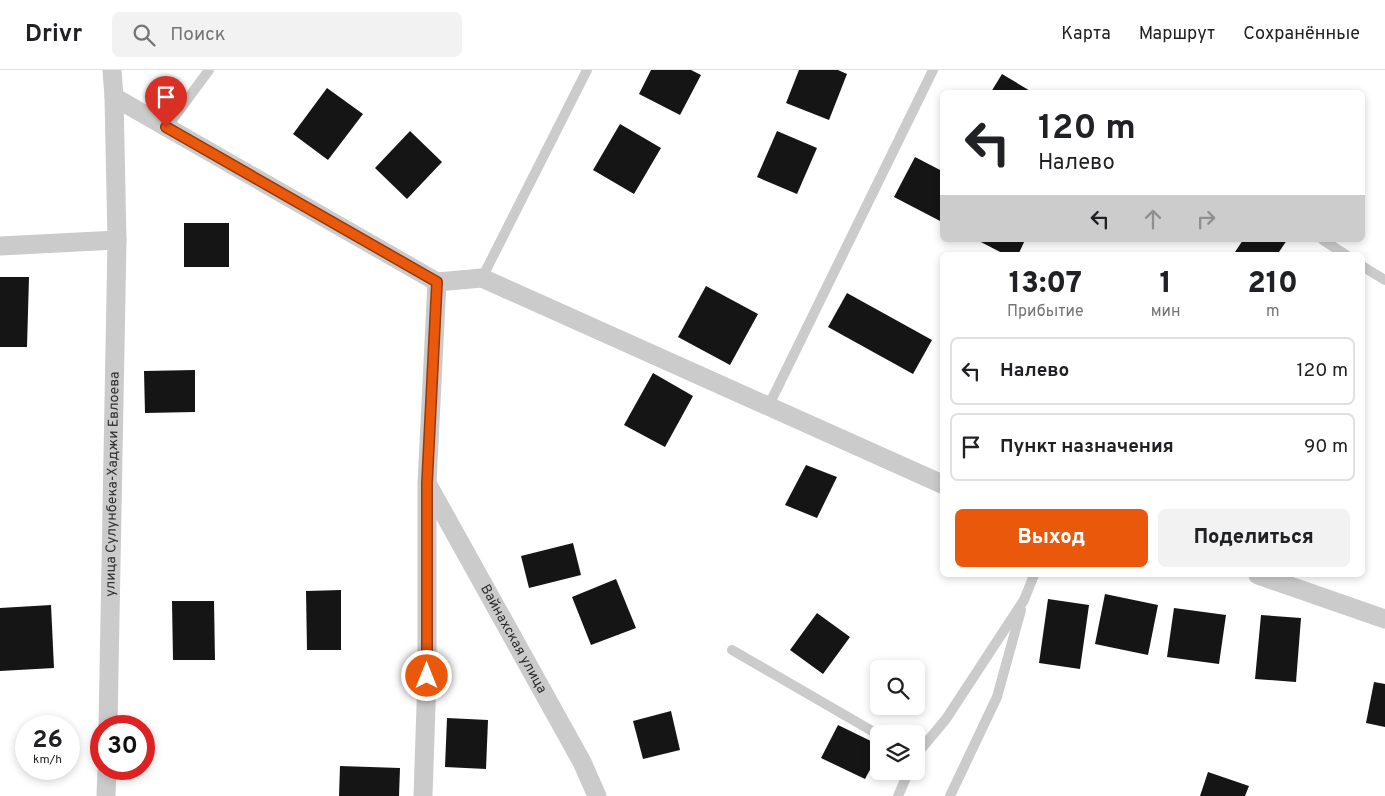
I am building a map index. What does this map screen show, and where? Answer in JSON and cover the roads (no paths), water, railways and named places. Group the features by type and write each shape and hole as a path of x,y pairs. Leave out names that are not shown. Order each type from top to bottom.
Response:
{"street":[{"name":"улица Сулунбека-Хаджи Евлоева","path":"108,715 117,240 112,70"},
{"path":"114,97 437,282 482,278 940,483"},
{"path":"0,246 117,240"},
{"path":"423,796 427,676 427,483 437,282"},
{"name":"Вайнахская улица","path":"427,483 582,762 597,796"},
{"path":"1264,577 1385,619"},
{"path":"106,796 107,780"}],"lane":[{"path":"166,127 209,70"},
{"path":"482,278 587,70"},
{"path":"769,405 933,70"},
{"path":"1326,242 1341,252"},
{"path":"1365,268 1385,280"},
{"path":"950,796 997,696 1024,600 1033,577"},
{"path":"925,745 946,719 1024,600"},
{"path":"732,650 870,730"},
{"path":"898,796 905,780"}]}
